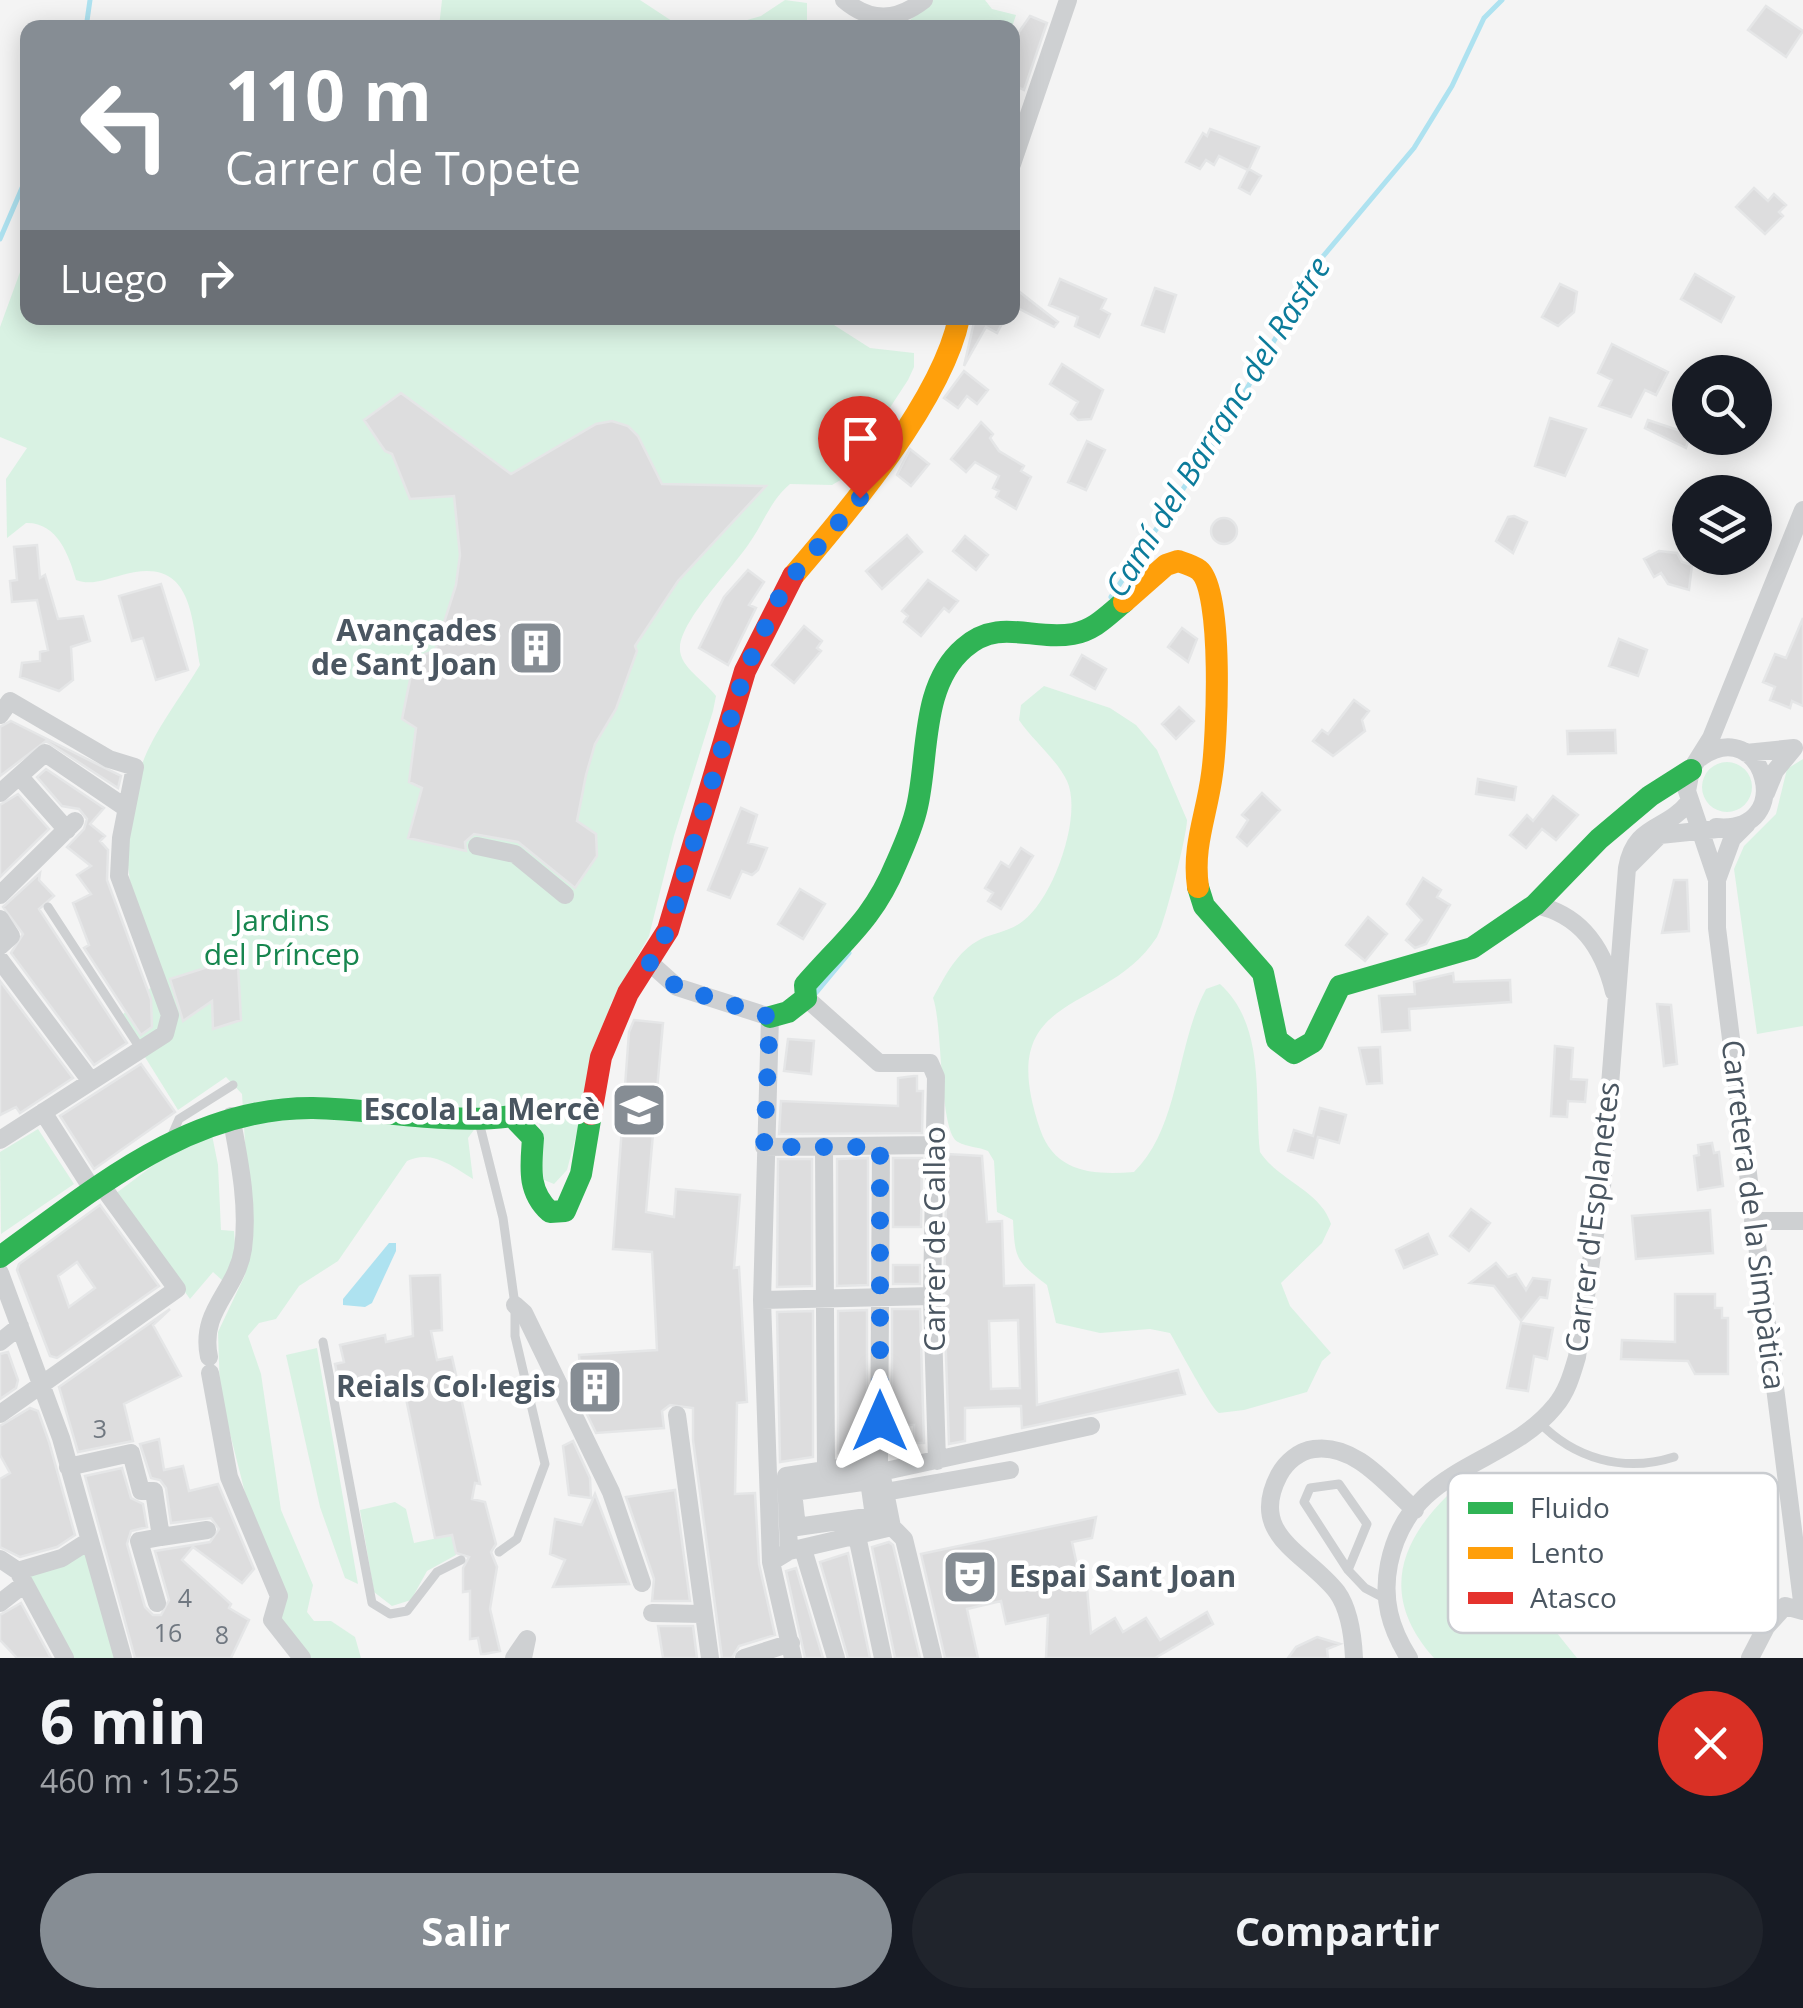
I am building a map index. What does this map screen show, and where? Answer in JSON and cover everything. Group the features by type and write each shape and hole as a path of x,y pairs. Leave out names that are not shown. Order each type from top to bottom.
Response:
{"street":[{"path":"844,0 862,12 890,18 924,0"},
{"path":"1020,141 1068,0"},
{"path":"0,1257 171,1138 302,1108 424,1113 480,1122 512,1116 526,1126 533,1138 530,1180 536,1202 550,1212 565,1211 581,1174 601,1057 628,993 668,930 745,671 785,585 860,498 952,350 957,325"},
{"path":"1689,802 1694,766 1712,738 1803,510"},
{"path":"649,962 677,987 770,1017 788,1012 806,998 804,985 836,948 867,922 895,867 917,808 937,688 960,650 987,631 1072,634 1096,626 1166,565 1178,561 1200,570 1212,591 1216,729 1212,778 1196,830 1197,884 1204,906 1263,974 1277,1040 1283,1048 1303,1051 1312,1042 1340,986 1472,948 1535,905 1599,840 1650,796 1715,750 1798,747"},
{"path":"1730,689 1728,717 1742,751 1762,770 1766,793"},
{"path":"0,1140 165,1034 170,1016 118,876 126,808 136,768 109,760 5,708"},
{"path":"1627,868 1660,834 1727,828 1751,820 1775,771 1798,747"},
{"path":"0,793 45,753 126,808"},
{"path":"0,894 71,826 20,777"},
{"path":"1650,796 1689,802 1707,823 1727,828"},
{"name":"Carretera de la Simpàtica","path":"1689,802 1716,880 1717,928 1803,1610"},
{"name":"Carrer d'Esplanetes","path":"1455,1473 1538,1421 1564,1392 1577,1357 1602,1187 1627,868 1642,834 1680,814 1689,802"},
{"name":"Carretera de la Simpàtica","path":"1716,880 1732,840 1751,820"},
{"path":"477,846 514,854 565,895"},
{"path":"1535,905 1562,910 1582,927 1608,970 1618,1012"},
{"path":"0,960 90,1080"},
{"name":"Carrer de Callao","path":"806,998 879,1063 930,1064 936,1077 932,1296 936,1462"},
{"path":"744,1658 792,1650 771,1562 777,1476 762,1300 770,1017"},
{"path":"0,1414 177,1289 98,1189 44,1112"},
{"path":"214,1126 243,1203 244,1246 240,1265 206,1326 210,1365 229,1477 280,1596 272,1620 302,1658"},
{"path":"764,1147 935,1145"},
{"path":"880,1147 880,1298 877,1471 874,1516 798,1527 792,1492 877,1471 936,1462 1091,1426"},
{"path":"824,1148 826,1470"},
{"path":"1754,1221 1803,1221"},
{"path":"0,1273 42,1381 124,1658"},
{"path":"762,1300 932,1296"},
{"path":"516,1305 597,1461 642,1582"},
{"path":"0,1342 20,1326"},
{"path":"676,1415 710,1658"},
{"path":"1354,1658 1354,1637 1339,1594 1284,1544 1273,1524 1269,1504 1273,1487 1293,1458 1306,1450 1331,1449 1357,1458 1414,1510"},
{"path":"68,1467 130,1453 140,1491 154,1490 160,1536"},
{"path":"777,1476 826,1470 877,1471"},
{"path":"885,1492 1010,1470"},
{"path":"877,1471 892,1527 904,1539 933,1658"},
{"path":"777,1476 796,1550 836,1658"},
{"name":"Carrer d'Esplanetes","path":"1409,1658 1390,1621 1386,1599 1390,1556 1414,1510 1448,1477"},
{"path":"771,1562 796,1550 892,1527"},
{"path":"157,1602 139,1541 207,1530"},
{"path":"857,1536 883,1658"},
{"path":"0,1603 20,1578 88,1542"},
{"path":"0,1559 20,1578 65,1658"},
{"path":"1778,1611 1785,1606 1803,1610"},
{"path":"652,1613 702,1614"},
{"path":"532,1658 543,1629"},
{"path":"1750,1658 1764,1633"},
{"path":"514,1658 527,1639 523,1658"}],"lane":[{"path":"48,907 140,1048"},
{"path":"171,1138 179,1119 233,1085"},
{"path":"480,1122 503,1218 516,1305 515,1336 545,1464 517,1540 500,1552"},
{"path":"324,1342 372,1603 390,1614 407,1611 437,1572 461,1560"},
{"path":"1538,1421 1561,1446 1612,1462 1646,1466 1674,1457"},
{"path":"1348,1570 1366,1524 1339,1484 1310,1488 1304,1502 1348,1570 1365,1588 1386,1599"}],"green space":[{"path":"442,0 640,0 670,20 440,20"},
{"path":"785,0 807,3 807,20 747,20"},
{"path":"933,0 985,0 992,9 1016,15 1014,20 910,20"},
{"name":"Jardins del Príncep","path":"20,272 20,325 834,325 870,348 914,353 914,367 908,380 844,478 832,485 790,484 783,490 683,635 683,661 716,696 713,711 674,836 649,936 611,1003 567,1170 554,1184 544,1180 541,1134 534,1114 510,1106 489,1109 468,1138 473,1179 433,1158 407,1161 338,1261 299,1286 276,1319 259,1323 248,1336 261,1374 281,1510 313,1585 307,1612 314,1621 331,1621 355,1637 361,1658 309,1658 277,1619 220,1394 218,1332 245,1275 251,1240 242,1094 226,1077 178,1110 120,1017 162,977 134,899 129,874 128,822 141,767 200,665 190,610 176,582 163,574 145,571 99,581 76,580 60,542 37,524 26,523 7,538 6,479 27,448 0,437 0,327"},
{"path":"1044,686 1110,708 1136,725 1157,750 1187,820 1175,880 1157,937 1135,963 1061,1010 1042,1028 1031,1051 1029,1084 1040,1129 1055,1155 1066,1163 1104,1173 1134,1172 1160,1132 1206,989 1220,984 1235,1001 1251,1041 1260,1152 1318,1203 1331,1224 1322,1243 1281,1283 1290,1306 1331,1353 1322,1361 1307,1392 1219,1413 1170,1333 1150,1329 1100,1333 1056,1323 1047,1285 1019,1258 1013,1220 997,1212 994,1161 988,1151 962,1144 952,1134 944,1099 933,998 965,950 981,939 1008,930 1034,910 1054,876 1068,835 1071,796 1067,781 1019,720 1021,705"},
{"path":"1803,759 1803,1026 1757,1034 1734,869 1744,846 1776,814 1787,769"},
{"path":"1717,763 1737,763 1751,777 1751,797 1737,811 1717,811 1703,797 1703,777"},
{"path":"38,1129 74,1184 1,1234 0,1152"},
{"path":"212,1135 218,1165 221,1230 234,1231 236,1257 223,1281 213,1272 190,1299 115,1194 159,1161"},
{"path":"317,1348 358,1584 345,1578 320,1507 286,1355"},
{"path":"1447,1496 1448,1633 1557,1633 1577,1658 1434,1658 1407,1616 1402,1595 1407,1555 1429,1515"},
{"path":"395,1502 406,1509 414,1543 452,1535 456,1555 427,1571 411,1600 392,1606 374,1592 360,1510"},
{"path":"87,1542 123,1658 66,1658 18,1571"}],"water":[{"path":"389,1243 396,1243 396,1251 372,1303 365,1307 343,1305 343,1299"}],"building":[{"path":"1766,6 1803,31 1786,57 1748,30"},
{"path":"1030,16 1047,23 1024,90 1020,88 1020,31"},
{"path":"1210,129 1259,147 1249,169 1261,176 1250,194 1239,188 1248,170 1219,156 1214,165 1206,160 1200,169 1186,162 1203,133 1207,136"},
{"path":"1754,188 1768,201 1774,194 1786,205 1779,212 1783,216 1765,234 1736,207"},
{"path":"1695,274 1734,297 1721,322 1681,299"},
{"path":"1060,279 1106,299 1101,309 1110,314 1099,337 1075,326 1078,317 1049,305"},
{"path":"1560,284 1577,292 1574,312 1558,326 1542,317"},
{"path":"1155,288 1176,295 1164,332 1142,325"},
{"path":"1020,292 1058,322 1054,327 1020,309"},
{"path":"973,325 1001,325 997,333 986,327 964,366"},
{"path":"1612,344 1668,372 1656,395 1645,390 1631,417 1599,406 1612,380 1598,373"},
{"path":"1062,364 1103,390 1091,419 1078,420 1071,414 1078,402 1050,384"},
{"path":"964,371 988,390 977,404 967,396 958,408 944,398"},
{"name":"Avançades de Sant Joan","path":"401,393 511,474 596,424 612,421 628,426 638,436 662,484 766,486 678,581 635,646 637,651 616,709 595,744 586,775 577,821 596,834 597,856 575,888 518,842 474,834 465,842 466,851 408,838 422,788 409,782 416,728 402,719 410,680 425,654 435,651 456,585 460,555 454,496 410,499 392,454 385,451 364,420"},
{"path":"1550,418 1586,429 1565,476 1535,466"},
{"path":"1648,420 1672,428 1672,441 1645,428"},
{"path":"981,422 993,434 990,438 999,451 1024,466 1021,471 1031,477 1016,509 996,497 999,491 993,488 999,476 975,462 966,472 951,459"},
{"path":"1087,441 1105,450 1086,490 1068,482"},
{"path":"910,449 929,464 911,486 897,475"},
{"path":"1508,517 1527,522 1513,553 1496,541"},
{"path":"1224,518 1233,522 1237,531 1233,540 1224,544 1215,540 1211,531 1215,522"},
{"path":"907,535 922,552 882,589 866,571"},
{"path":"965,536 988,555 976,570 953,551"},
{"path":"37,545 40,578 45,575 58,619 83,616 90,641 71,647 73,680 59,691 20,677 22,663 40,661 40,652 48,650 37,600 12,602 10,581 17,580 14,547"},
{"path":"1659,551 1672,552 1672,575 1691,575 1689,590 1668,584 1661,573 1654,577 1644,559"},
{"path":"748,570 764,582 749,605 756,608 728,665 699,648 724,597"},
{"path":"928,580 958,601 949,612 944,608 921,636 904,622 908,616 902,611"},
{"path":"161,584 188,670 156,680 143,638 132,641 119,596"},
{"path":"1803,618 1803,706 1792,701 1790,708 1770,700 1775,687 1763,682 1775,654 1786,658"},
{"path":"804,626 822,641 817,648 821,651 794,683 772,665"},
{"path":"1182,628 1197,639 1188,662 1168,647"},
{"path":"1619,639 1647,650 1638,676 1609,666"},
{"path":"1082,655 1106,669 1095,689 1071,675"},
{"path":"1354,700 1369,711 1362,720 1365,731 1333,756 1313,741 1322,730 1328,734"},
{"path":"1179,707 1194,721 1176,739 1162,724"},
{"path":"11,721 121,776 118,788 46,741 0,776 0,727"},
{"path":"1615,730 1616,753 1568,754 1567,731"},
{"path":"46,769 104,808 90,824 105,836 100,841 108,850 107,880 151,999 152,1027 141,1035 84,948 89,945 73,903 91,894 77,875 91,866 67,847 84,829 87,819 79,809 62,806 37,777"},
{"path":"1478,779 1516,787 1514,800 1476,794"},
{"path":"1262,793 1280,810 1247,846 1237,837 1248,820 1242,815"},
{"path":"18,794 49,829 0,877 0,805"},
{"path":"1553,796 1578,815 1556,840 1542,829 1526,848 1510,835 1527,815 1533,821"},
{"path":"741,808 757,815 748,843 767,848 758,870 752,875 742,871 730,898 708,890"},
{"path":"1021,848 1033,856 1001,909 988,901 993,893 985,888 1001,862 1009,867"},
{"path":"40,873 39,880 54,896 39,909 127,1043 94,1065 11,953 23,934 3,907"},
{"path":"1423,878 1441,890 1437,897 1450,905 1426,944 1415,948 1406,940 1422,920 1407,904"},
{"path":"1674,880 1687,880 1689,931 1662,933"},
{"path":"800,889 825,904 803,939 778,924"},
{"path":"1368,917 1387,934 1365,961 1346,945"},
{"path":"237,947 241,1020 213,1029 212,1001 183,1021 170,979 205,968 202,957"},
{"path":"1453,973 1454,982 1510,980 1511,1002 1409,1009 1410,1030 1382,1032 1379,996 1415,994 1414,982"},
{"path":"0,981 73,1078 20,1113 16,1107 0,1115"},
{"path":"1657,1004 1671,1005 1677,1064 1664,1066"},
{"path":"634,1020 663,1023 646,1212 674,1217 676,1189 740,1195 734,1268 739,1267 747,1402 737,1403 735,1494 755,1493 759,1564 775,1635 739,1646 732,1658 722,1658 693,1440 693,1408 670,1405 662,1411 664,1428 596,1433 583,1406 579,1355 657,1350 652,1252 613,1249 629,1032"},
{"path":"788,1039 814,1041 811,1074 784,1071"},
{"path":"1555,1046 1573,1048 1571,1079 1587,1080 1585,1102 1568,1101 1567,1117 1551,1116"},
{"path":"1380,1047 1382,1083 1367,1084 1359,1048"},
{"path":"141,1064 175,1112 94,1169 60,1116"},
{"path":"917,1076 917,1091 923,1091 922,1133 779,1134 781,1101 898,1106 898,1078"},
{"path":"1320,1108 1346,1115 1339,1143 1318,1137 1313,1158 1288,1151 1294,1130 1313,1136"},
{"path":"1712,1143 1714,1153 1719,1152 1723,1186 1698,1190 1694,1156 1699,1155 1698,1145"},
{"path":"947,1154 982,1156 987,1222 1002,1221 1004,1286 1034,1285 1037,1405 1178,1370 1185,1394 1022,1428 1021,1406 965,1408 965,1441 949,1444 944,1296","holes":["1018,1320 1020,1388 991,1389 989,1321"]},
{"path":"868,1158 868,1285 837,1286 837,1159"},
{"path":"893,1158 922,1158 921,1227 893,1227"},
{"path":"778,1159 812,1159 812,1286 777,1287"},
{"path":"100,1205 159,1286 57,1358 50,1356 17,1270 19,1264","holes":["77,1262 95,1288 69,1307 58,1276"]},
{"path":"1471,1209 1490,1223 1469,1251 1450,1236"},
{"path":"1710,1210 1713,1253 1636,1259 1632,1216"},
{"path":"1428,1234 1437,1254 1404,1268 1396,1250"},
{"path":"1496,1263 1508,1277 1516,1274 1526,1290 1533,1278 1550,1280 1547,1298 1540,1297 1521,1321 1494,1286 1470,1283"},
{"path":"893,1265 920,1265 920,1284 893,1284"},
{"path":"440,1275 442,1330 431,1331 437,1360 452,1357 480,1484 475,1483 472,1499 485,1502 496,1544 491,1552 497,1567 490,1609 500,1651 485,1654 481,1654 478,1638 470,1639 470,1591 463,1592 463,1568 469,1557 456,1553 452,1535 435,1538 403,1384 342,1398 335,1364 344,1362 340,1345 385,1335 386,1342 413,1336 410,1276"},
{"path":"1675,1294 1715,1294 1715,1308 1722,1308 1722,1318 1728,1318 1728,1374 1695,1374 1688,1361 1621,1359 1622,1340 1675,1342"},
{"path":"170,1309 153,1325 181,1376 124,1404 133,1441 78,1452 59,1387"},
{"path":"892,1309 920,1309 924,1443 914,1443 914,1425 892,1425"},
{"path":"867,1310 867,1447 838,1453 838,1311"},
{"path":"813,1311 813,1457 780,1462 777,1312"},
{"path":"1521,1323 1553,1328 1547,1359 1534,1356 1528,1391 1507,1388"},
{"path":"8,1352 18,1380 16,1388 0,1399 0,1354"},
{"path":"30,1408 38,1411 49,1442 75,1535 57,1547 20,1557 0,1547 0,1479 10,1473 0,1455 0,1426"},
{"path":"159,1439 164,1470 183,1466 189,1491 218,1484 254,1569 242,1583 193,1547 182,1560 231,1604 229,1608 249,1620 231,1658 135,1658 85,1476 122,1468 131,1498 143,1504 147,1527 131,1531 127,1544 145,1607 153,1615 161,1615 169,1600 155,1551 210,1542 219,1529 211,1518 171,1523 166,1488 160,1480 151,1478 140,1444"},
{"path":"573,1441 590,1478 591,1498 569,1495 563,1446"},
{"path":"675,1490 690,1601 652,1601 654,1579 626,1497"},
{"path":"595,1494 629,1584 553,1587 565,1560 550,1554 555,1519 582,1525"},
{"path":"1096,1517 1092,1538 1072,1542 1082,1589 1087,1588 1091,1633 1115,1618 1123,1632 1146,1618 1160,1640 1207,1612 1213,1624 1155,1658 1046,1658 1048,1615 1006,1624 1001,1601 967,1609 978,1658 945,1658 921,1554"},
{"path":"889,1542 893,1545 920,1658 895,1658 872,1547"},
{"path":"848,1553 870,1658 848,1658 820,1562"},
{"path":"796,1568 823,1658 805,1658 786,1571"},
{"path":"21,1603 51,1658 17,1658 0,1640 0,1615"},
{"path":"658,1626 693,1626 697,1658 663,1658"},
{"path":"1317,1637 1340,1644 1327,1649 1328,1658 1288,1658 1296,1647"}],"waterway":[{"path":"87,20 90,0"},
{"name":"Camí del Barranc del Rastre","path":"1111,597 1229,420 1320,260 1414,148 1452,86 1484,18 1502,0"},
{"path":"0,239 20,193"},
{"name":"Camí del Barranc del Rastre","path":"815,994 849,953"}],"traffic: fast":[{"path":"770,1017 788,1012 806,998 805,985 856,929 887,883 915,814 933,702 950,664 964,648 990,634 1073,634 1095,626 1124,602"},
{"path":"1198,887 1204,906 1263,973 1277,1040 1294,1053 1313,1042 1340,986 1472,948 1535,905 1599,839 1650,796 1691,770"},
{"path":"0,1257 146,1157 225,1121 268,1111 313,1108 439,1118 512,1116 533,1138 532,1178 537,1196 550,1212 565,1211 581,1174 591,1114"}],"traffic: slow":[{"path":"793,576 865,488 914,419 934,384 957,325"},
{"path":"1124,602 1166,565 1178,561 1199,570 1207,583 1215,634 1217,700 1212,774 1197,858 1198,887"}],"traffic: jam":[{"path":"591,1114 601,1057 628,993 668,930 745,671 793,576"}],"place":[{"name":"Avançades de Sant Joan","path":"536,648"},
{"name":"Escola La Mercè","path":"639,1110"},
{"name":"Reials Col·legis","path":"595,1387"},
{"name":"Espai Sant Joan","path":"970,1577"}],"route":[{"path":"860,498 785,585 745,671 668,930 649,962 677,987 770,1017 764,1147 880,1147 880,1421"}]}
